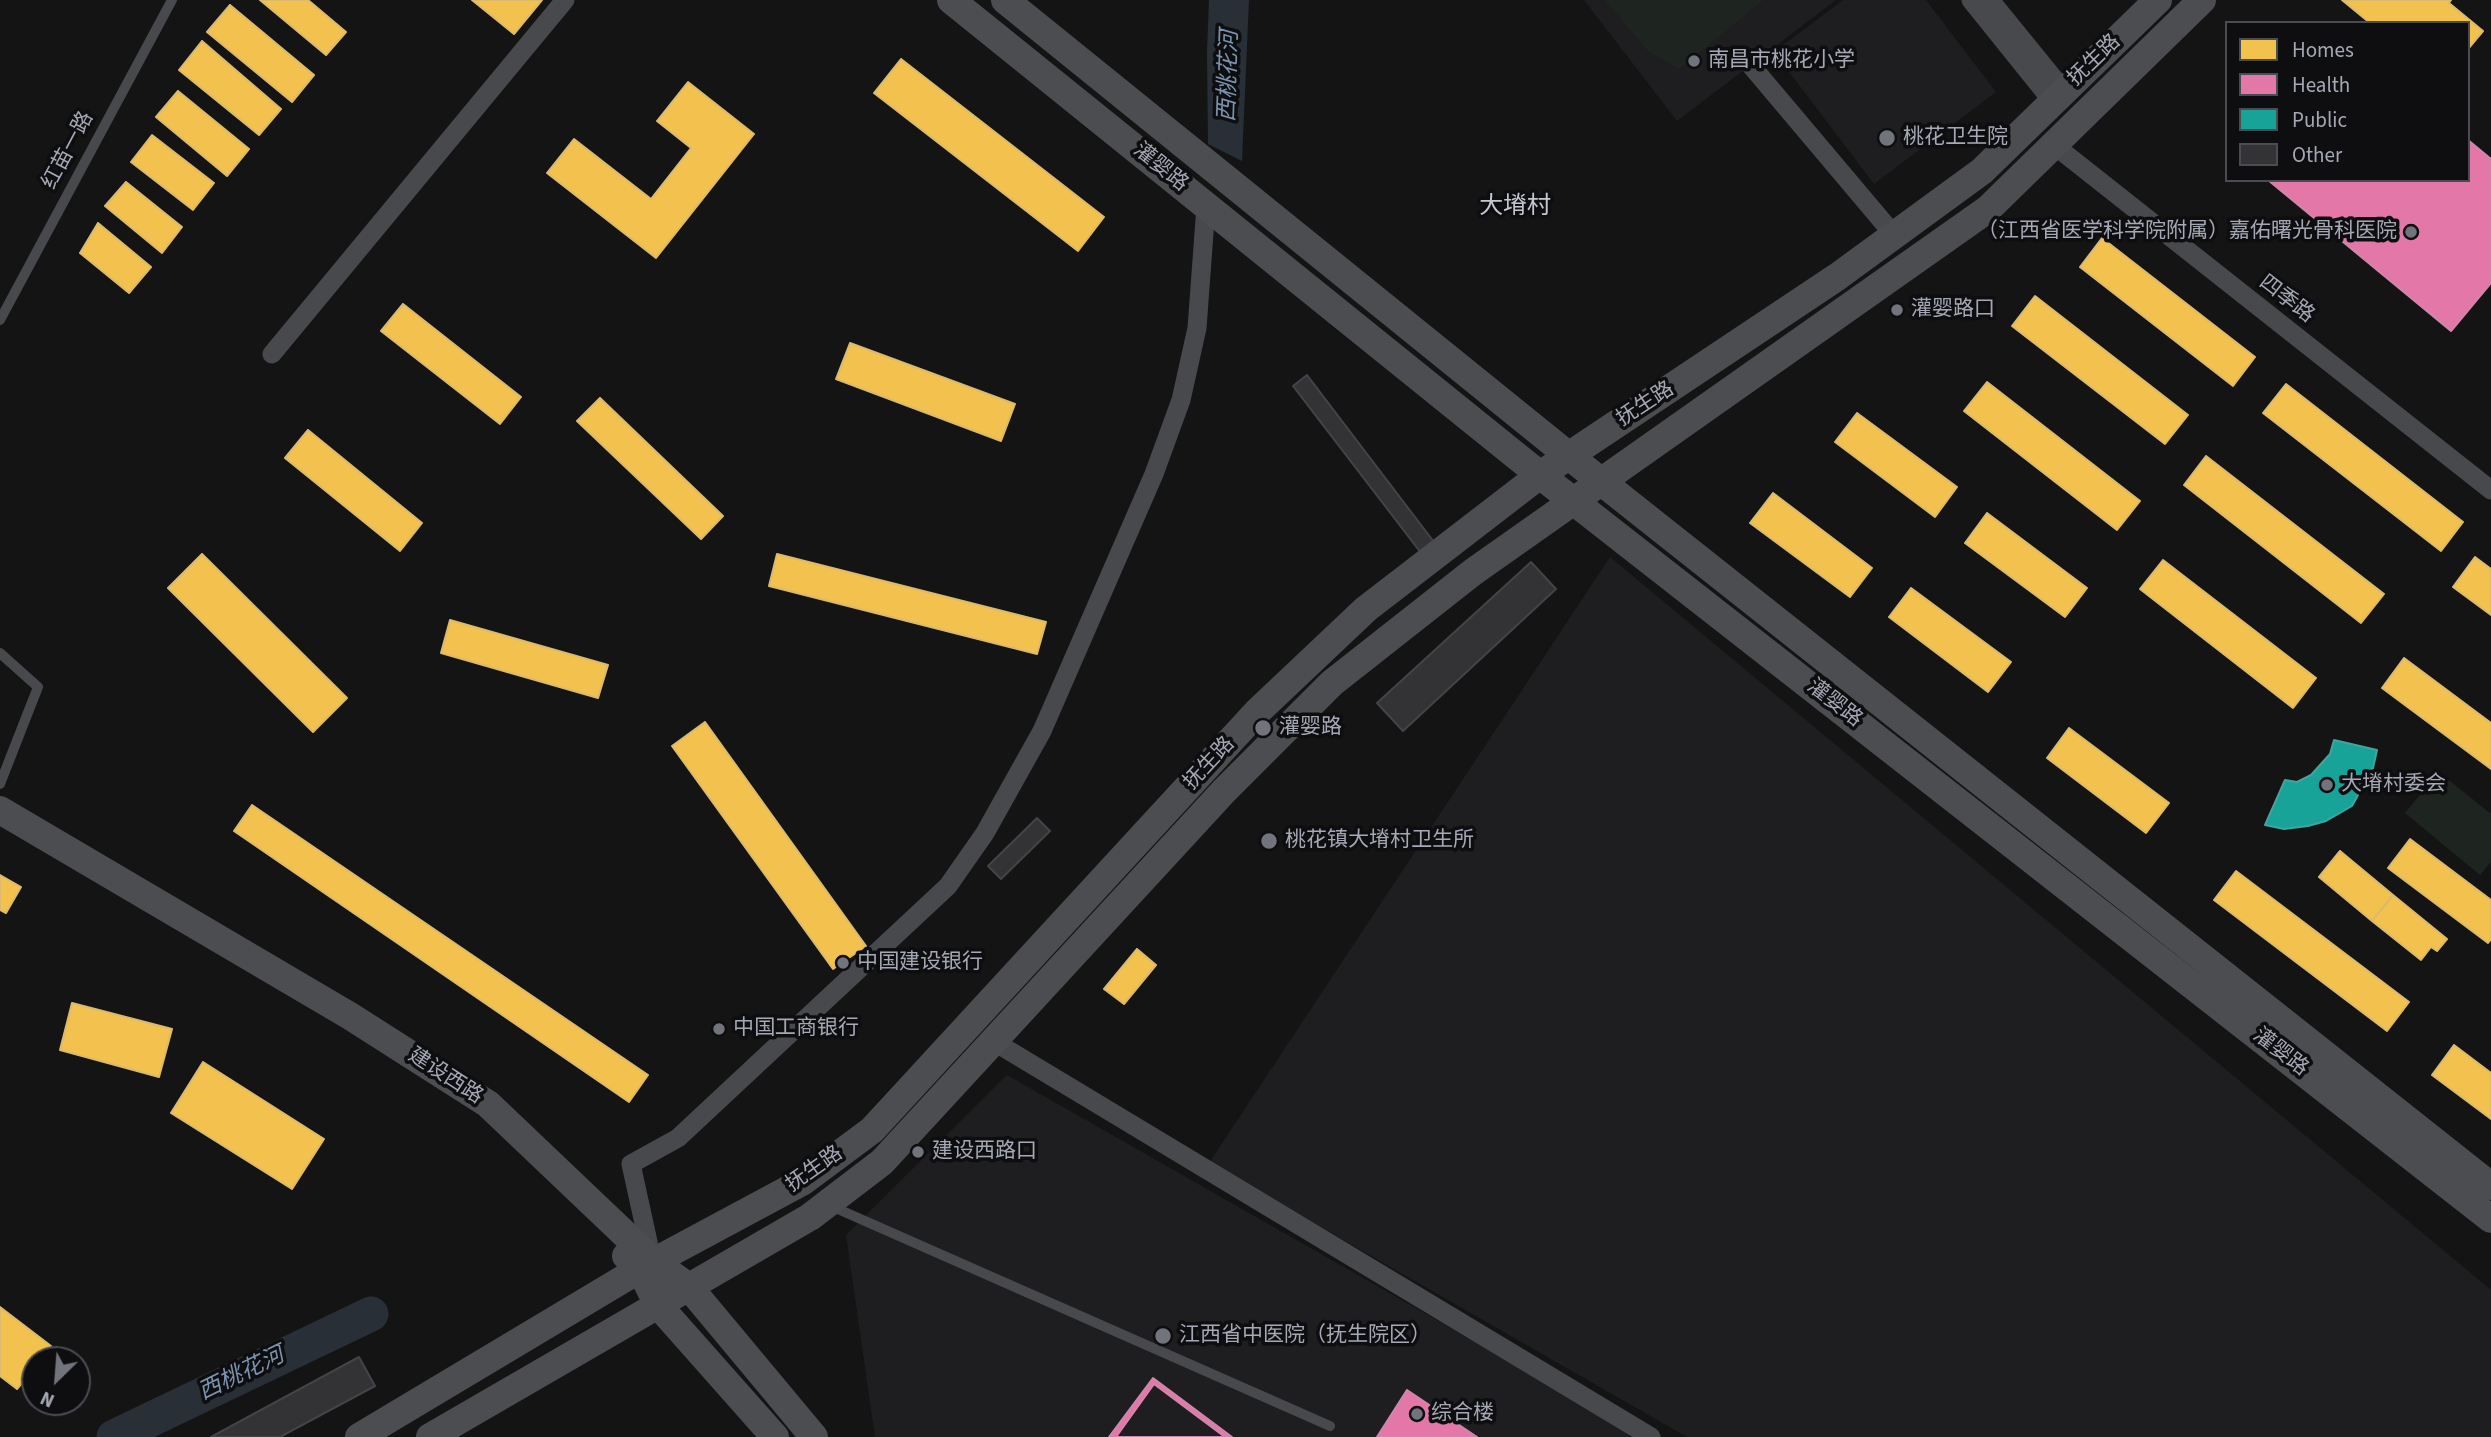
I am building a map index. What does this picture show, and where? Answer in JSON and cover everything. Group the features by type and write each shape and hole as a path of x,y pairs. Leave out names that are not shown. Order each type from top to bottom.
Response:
{"main road":[{"name":"灌婴路","path":"951,0 1540,475 2491,1219"},
{"name":"灌婴路","path":"1005,0 1569,456 2491,1186"},
{"name":"抚生路","path":"359,1437 646,1265 802,1182 872,1130 1257,712 1366,610 1540,475 1826,285 1982,172 2158,0"},
{"name":"抚生路","path":"430,1437 810,1217 882,1162 1224,791 1332,683 1473,572 1988,209 2202,0"},
{"name":"建设西路","path":"0,810 350,1016 488,1104 646,1265 658,1305 775,1437"},
{"name":"建设西路","path":"0,823 331,1021 479,1115 646,1265 689,1287 814,1437"}],"street":[{"path":"272,354 565,0"},
{"path":"1971,0 2059,97"},
{"path":"1990,0 2059,97"},
{"path":"1743,56 1894,235"},
{"name":"四季路","path":"2054,145 2491,490"},
{"path":"646,1265 631,1164 678,1138 948,886 985,833 1042,731 1154,474 1181,400 1196,328 1206,206"},
{"path":"993,1041 1651,1437"}],"lane":[{"name":"红苗一路","path":"0,320 172,0"},
{"path":"0,653 37,687 0,784"},
{"path":"827,1204 1330,1426"}],"shaded area":[{"name":"南昌市桃花小学","path":"1584,0 1836,0 1677,121"},
{"path":"1605,0 1763,0 1679,69 1648,51"},
{"name":"桃花卫生院","path":"1843,0 1926,0 1996,92 1874,184 1774,52"},
{"path":"1610,557 2491,1290 2491,1437 1687,1437 1209,1163"},
{"path":"2439,772 2491,814 2491,862 2480,875 2405,813"},
{"name":"江西省中医院（抚生院区）","path":"1007,1075 1642,1437 875,1437 846,1235"}],"water":[{"path":"1209,0 1249,0 1242,161 1208,144"}],"building: Homes":[{"path":"260,0 308,0 346,32 326,55"},
{"path":"472,0 542,0 514,34"},
{"path":"2342,0 2451,0 2449,3 2483,31 2470,47 2470,21 2368,21"},
{"path":"230,5 314,75 292,102 207,32"},
{"path":"202,41 281,109 259,135 179,70"},
{"path":"901,59 1104,217 1078,251 874,93"},
{"path":"688,82 754,134 656,258 547,173 574,139 651,199 691,148 657,121"},
{"path":"178,91 249,149 227,176 156,117"},
{"path":"152,135 214,183 193,210 131,162"},
{"path":"126,182 182,227 162,253 105,206"},
{"path":"98,223 151,267 129,293 80,253"},
{"path":"2102,238 2255,357 2233,386 2080,267"},
{"path":"2035,296 2188,415 2165,444 2012,326"},
{"path":"403,304 521,397 500,424 381,331"},
{"path":"850,343 1015,404 1001,441 836,379"},
{"path":"1987,382 2140,501 2117,530 1964,411"},
{"path":"2286,384 2463,522 2441,551 2263,413"},
{"path":"600,398 723,516 701,539 577,421"},
{"path":"1857,413 1957,487 1935,517 1835,442"},
{"path":"308,430 422,523 400,551 285,458"},
{"path":"2206,456 2384,594 2361,623 2184,485"},
{"path":"1773,493 1872,568 1850,597 1750,523"},
{"path":"1987,513 2087,588 2065,617 1965,543"},
{"path":"202,554 347,698 313,732 168,588"},
{"path":"777,554 1046,622 1037,654 769,586"},
{"path":"2475,557 2491,569 2491,615 2453,587"},
{"path":"2163,560 2316,678 2293,708 2140,589"},
{"path":"1911,588 2011,662 1988,692 1889,617"},
{"path":"450,620 608,665 598,698 441,653"},
{"path":"2404,658 2491,723 2491,769 2382,688"},
{"path":"705,722 866,946 833,969 672,746"},
{"path":"2069,728 2169,803 2146,833 2047,758"},
{"path":"252,805 648,1075 629,1102 234,831"},
{"path":"2410,839 2491,900 2491,939 2488,943 2388,868"},
{"path":"2340,851 2393,895 2372,921 2319,877"},
{"path":"2236,871 2409,1002 2387,1031 2214,900"},
{"path":"0,875 21,887 6,913 0,910"},
{"path":"2393,895 2447,939 2437,951 2431,947 2421,960 2372,921"},
{"path":"1137,949 1156,965 1124,1004 1104,989"},
{"path":"72,1003 172,1029 159,1077 60,1050"},
{"path":"2454,1045 2491,1073 2491,1119 2432,1075"},
{"path":"203,1062 324,1139 292,1189 171,1113"},
{"path":"0,1307 51,1346 21,1346 21,1384 17,1389 0,1376"}],"building: Health":[{"name":"（江西省医学科学院附属）嘉佑曙光骨科医院","path":"2470,142 2491,159 2491,283 2451,331 2270,182 2470,182"},
{"path":"1153,1378 1232,1437 1109,1437"},
{"path":"1154,1384 1225,1437 1116,1437"},
{"name":"综合楼","path":"1407,1390 1477,1437 1377,1437"}],"building: Public":[{"path":"2334,740 2377,750 2373,768 2352,806 2326,821 2308,826 2284,829 2265,825 2285,780 2297,782 2311,775 2330,754"}],"building: Other":[{"path":"1307,375 1434,542 1421,553 1293,386"},
{"path":"1531,562 1556,589 1403,731 1377,703"},
{"path":"1037,818 1050,831 1001,879 988,866"},
{"path":"359,1357 375,1386 280,1437 211,1437"}],"waterway":[{"name":"西桃花河","path":"114,1437 371,1314"}],"place":[{"name":"南昌市桃花小学","path":"1694,61"},
{"name":"桃花卫生院","path":"1887,138"},
{"name":"（江西省医学科学院附属）嘉佑曙光骨科医院","path":"2411,232"},
{"name":"灌婴路口","path":"1897,310"},
{"name":"灌婴路","path":"1263,728"},
{"name":"大塉村委会","path":"2327,785"},
{"name":"桃花镇大塉村卫生所","path":"1269,841"},
{"name":"中国建设银行","path":"843,963"},
{"name":"中国工商银行","path":"719,1029"},
{"name":"建设西路口","path":"918,1152"},
{"name":"江西省中医院（抚生院区）","path":"1163,1336"},
{"name":"综合楼","path":"1417,1414"}],"district":[{"name":"大塉村","path":"1515,208"}]}
